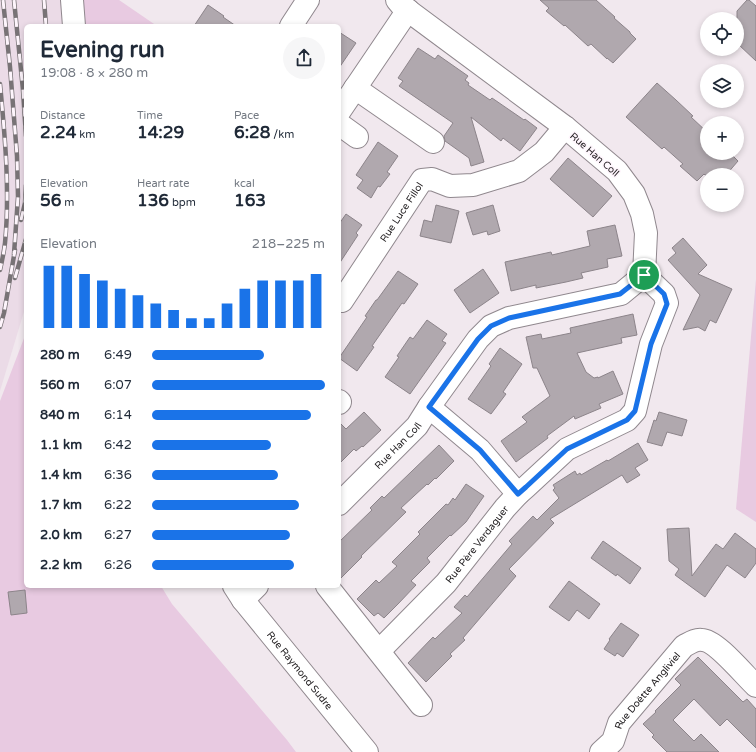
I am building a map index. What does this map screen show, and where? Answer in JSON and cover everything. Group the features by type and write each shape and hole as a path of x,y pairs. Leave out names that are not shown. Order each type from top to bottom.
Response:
{"street":[{"path":"72,0 74,24"},
{"path":"292,24 308,0"},
{"path":"341,109 355,88 403,5"},
{"name":"Rue Han Coll","path":"341,502 417,426 478,339 491,326 509,318 620,294 644,275 646,233 642,214 634,194 617,171 565,127 403,5"},
{"path":"355,88 433,142"},
{"path":"341,126 356,137"},
{"name":"Rue Luce Fillol","path":"342,301 422,180 432,179 450,186 472,185 519,171 544,152 565,127"},
{"name":"Rue Père Verdaguer","path":"379,651 446,583 504,508 518,494 567,449 627,420 635,411 651,344 667,304 664,294 644,275"},
{"path":"429,407 480,450 518,494"},
{"path":"329,588 421,705"},
{"name":"Rue Raymond Sudre","path":"245,591 358,748"},
{"name":"Rue Doëtte Angliviel","path":"613,748 619,723 684,646 697,640 704,640 713,644 726,655 756,686"}],"shaded area":[{"path":"0,0 61,0 64,24 24,24 24,312 0,391"},
{"path":"81,0 119,0 154,24 84,24"},
{"path":"756,279 756,522 736,509"},
{"path":"24,338 24,588 162,588 172,604 296,752 0,752 0,401"}],"building":[{"path":"540,0 596,0 636,39 613,63 591,44 588,46 565,25 564,26 546,11 549,8"},
{"path":"747,0 756,6 756,61 744,50 744,12 737,11"},
{"path":"208,5 233,24 195,24"},
{"path":"341,33 356,43 341,65"},
{"path":"418,48 435,59 438,55 468,76 465,80 469,83 468,85 490,100 492,98 537,128 520,151 503,138 501,141 471,117 484,162 471,166 469,158 445,141 444,136 453,123 399,86 403,81 398,78"},
{"path":"657,83 693,116 691,117 700,125 700,160 738,161 732,168 700,168 700,178 697,181 680,166 683,164 664,147 662,149 626,117"},
{"path":"378,142 398,156 387,172 390,174 380,187 378,186 371,198 357,188 363,180 356,175"},
{"path":"568,158 612,196 593,217 550,179"},
{"path":"436,205 459,211 451,243 420,236 424,220 432,222"},
{"path":"493,205 500,231 488,235 487,231 473,235 466,213"},
{"path":"346,214 362,225 356,233 358,235 341,261 341,221"},
{"path":"615,225 622,256 607,259 608,267 581,273 583,278 536,288 536,285 511,291 505,262 551,252 552,255 590,246 587,231"},
{"path":"683,238 707,265 698,274 732,289 716,323 710,320 705,331 698,327 683,330 700,295 668,260 676,253 672,248"},
{"path":"483,269 499,293 470,313 454,290"},
{"path":"398,271 418,284 404,304 402,303 372,346 374,347 357,371 341,359 341,355 367,317 365,316"},
{"path":"633,314 637,335 621,338 622,343 577,353 586,372 594,378 598,378 613,371 623,394 599,404 601,408 575,419 574,416 516,462 501,441 527,422 522,417 550,396 537,368 533,368 526,337 541,334 542,339 571,333 570,328"},
{"path":"427,320 447,334 442,341 446,343 410,394 385,377 399,357 397,356 410,337 413,339"},
{"path":"500,348 522,364 503,392 506,394 491,414 468,399 491,366 489,364"},
{"path":"364,412 381,430 363,447 362,446 356,451 354,449 341,462 341,424 346,429"},
{"path":"659,412 687,420 682,436 667,432 662,446 647,442 654,420 656,421"},
{"path":"638,443 648,460 635,468 640,475 627,483 622,475 550,519 554,523 509,569 516,576 463,638 465,640 450,654 452,656 426,682 408,663 433,637 435,639 462,613 454,607 465,595 467,597 512,544 509,541 533,516 537,520 559,498 553,490 555,488 553,485 575,471 577,475 580,473 581,475"},
{"path":"439,445 454,461 436,479 435,478 428,485 427,484 401,508 406,512 341,578 341,540 372,510 370,508 382,496 384,498"},
{"path":"466,484 484,496 466,522 451,536 450,535 427,558 430,562 411,581 416,585 398,604 384,618 378,613 374,616 357,599 376,580 379,583 397,566 392,562 420,534 418,532 446,504 448,505 453,498 455,500"},
{"path":"689,528 692,576 716,544 723,549 735,533 756,549 756,563 745,578 727,565 705,597 675,575 679,569 669,561 667,529"},
{"path":"603,541 641,568 630,584 591,558"},
{"path":"569,581 600,604 589,619 577,610 569,621 549,607"},
{"path":"25,590 27,613 11,615 8,592"},
{"path":"621,623 639,635 623,657 617,653 615,656 604,649 610,640 609,639"},
{"path":"698,657 743,702 747,699 756,709 756,748 727,719 720,726 694,699 673,720 694,741 701,734 719,752 667,752 652,737 654,735 643,724 681,685 675,679"}],"railway":[{"path":"3,0 17,156 18,197 14,254"},
{"path":"14,0 24,105"},
{"path":"44,0 46,24"},
{"path":"0,84 7,184 5,243 0,270"},
{"path":"21,220 24,207"},
{"path":"15,278 24,246"},
{"path":"0,327 4,313 15,250"}],"route":[{"path":"644,275 664,294 667,304 651,344 635,411 627,420 567,449 518,494 480,450 429,407 478,339 491,326 509,318 620,294 644,275"}]}
